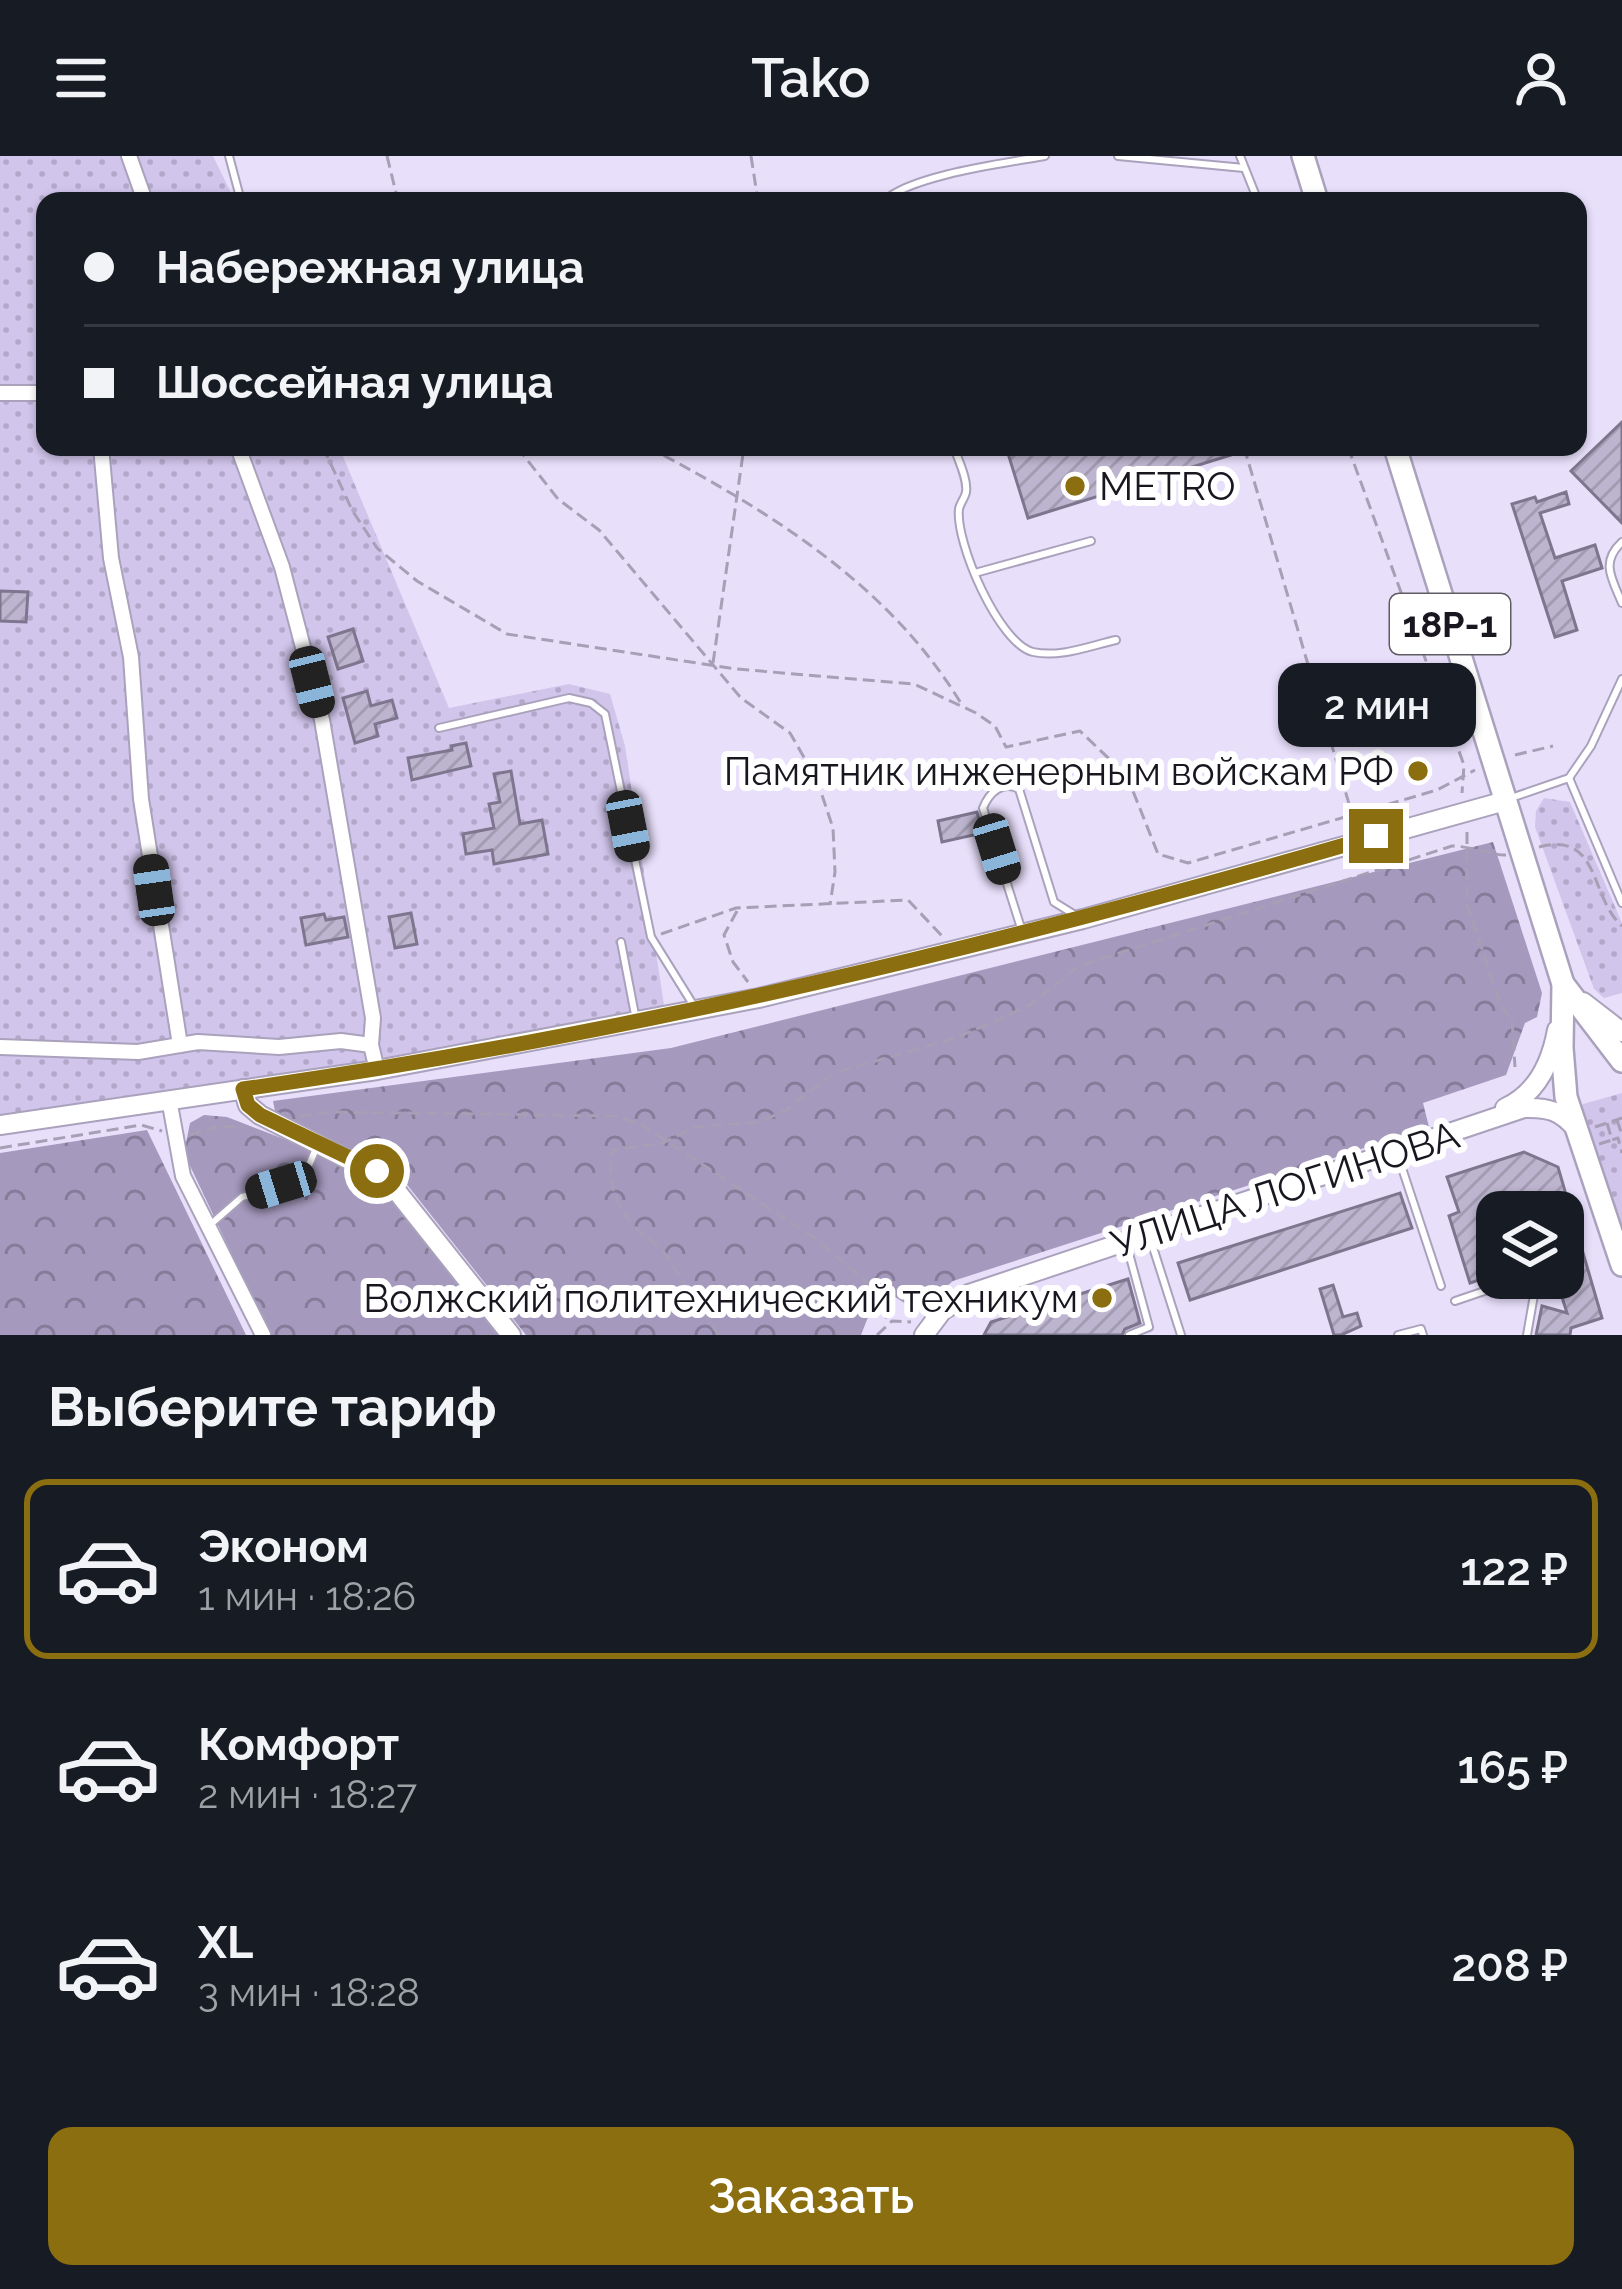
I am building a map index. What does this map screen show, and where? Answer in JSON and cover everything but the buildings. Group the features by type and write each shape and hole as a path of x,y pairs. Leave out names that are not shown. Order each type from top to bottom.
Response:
{"main road":[{"path":"1303,156 1314,192"},
{"name":"18Р-1","path":"1397,456 1563,984 1566,1097 1584,1131 1622,1264"},
{"name":"18Р-1","path":"1563,984 1622,1061"}],"street":[{"path":"129,156 142,192"},
{"path":"0,393 36,393"},
{"path":"102,456 111,558 131,657 142,799 180,1045"},
{"path":"241,456 283,567 322,720 373,1018 371,1045 377,1070"},
{"path":"0,1125 377,1070 759,998 1084,919 1505,801"},
{"path":"1563,984 1622,1032"},
{"path":"1458,1131 1521,1101 1535,1084 1553,1049 1563,984"},
{"path":"0,1034 1,1047 138,1052 198,1042 371,1045"},
{"path":"243,1089 252,1110 387,1179 511,1335"},
{"path":"169,1099 183,1176 263,1335"},
{"name":"УЛИЦА ЛОГИНОВА","path":"917,1328 969,1294 1524,1108 1551,1109 1584,1131"}],"lane":[{"path":"229,156 239,192"},
{"path":"897,192 958,172 1045,156"},
{"path":"1118,156 1244,168"},
{"path":"1240,156 1254,192"},
{"path":"958,456 967,489 959,509 975,574 999,625 1020,647 1054,654 1116,640"},
{"path":"975,574 1090,541"},
{"path":"1622,542 1610,553 1607,567 1622,603"},
{"path":"1505,801 1569,778 1591,746 1622,679"},
{"path":"440,728 568,698 591,703 605,714 651,937 698,1011"},
{"path":"1569,778 1622,903"},
{"path":"1023,933 983,808 991,794 1004,787 1018,788 1054,902 1084,919"},
{"path":"621,942 637,1024"},
{"path":"209,1225 242,1197 302,1182 318,1143"},
{"path":"1396,1152 1441,1286"},
{"path":"1149,1234 1181,1335"},
{"path":"1126,1242 1149,1327 1129,1335"},
{"path":"1455,1301 1476,1294"},
{"path":"1527,1335 1533,1299"},
{"path":"1398,1335 1421,1329 1423,1335"}],"path":[{"path":"387,156 396,192"},
{"path":"751,156 757,192"},
{"path":"327,456 352,511 377,548 417,581 507,634 712,665 914,684 994,726 1006,747 1080,731 1126,776 1158,854 1169,860 1188,863 1353,816 1475,770"},
{"path":"524,456 558,499 599,530 741,698 790,733 817,780 833,828 835,872 830,905"},
{"path":"663,456 802,537 866,588 937,662 963,706"},
{"path":"712,665 743,456"},
{"path":"1247,456 1353,816"},
{"path":"1351,456 1463,765 1467,904 1501,1006 1512,1020 1514,1067"},
{"path":"1515,755 1553,746"},
{"path":"719,1335 661,1248 618,1205 608,1178 612,1150 670,1140 695,1127 760,1122 786,1110 834,1073 996,1022 1030,1004 1078,966 1452,846 1479,847 1500,856 1552,843 1578,850 1608,910 1622,926"},
{"path":"651,937 739,908 908,900 956,952"},
{"path":"739,908 724,935 733,962 759,998"},
{"path":"0,1148 141,1125 178,1136 329,1112 615,1116 670,1140 841,1261 869,1284 889,1322"},
{"path":"1584,1131 1620,1119 1622,1153"},
{"path":"1607,1123 1612,1141 1621,1137"},
{"path":"889,1322 917,1328"},
{"path":"877,1335 889,1322"}],"shaded area":[{"path":"0,156 213,156 231,192 36,192 36,456 343,456 449,708 569,684 610,694 625,746 665,1012 362,1066 0,1122"},
{"path":"1544,798 1570,802 1622,923 1622,993 1604,998 1594,989 1535,827 1536,811"},
{"path":"1622,1093 1622,1245 1580,1111 1583,1104"}],"green space":[{"path":"1493,842 1542,993 1537,1017 1525,1023 1506,1075 1423,1103 1429,1127 953,1281 917,1311 895,1297 883,1297 872,1307 861,1335 526,1335 401,1177 276,1116 273,1101 671,1048"},
{"path":"204,1115 227,1117 341,1161 379,1183 501,1335 270,1335 184,1153 190,1123"},
{"path":"147,1130 246,1335 0,1335 0,1153"}],"place":[{"name":"METRO","path":"1075,486"},
{"name":"Памятник инженерным войскам РФ","path":"1418,771"},
{"name":"Волжский политехнический техникум","path":"1102,1298"}],"route":[{"path":"377,1171 260,1115 248,1105 243,1089 377,1070 759,998 1084,919 1376,836"}]}
